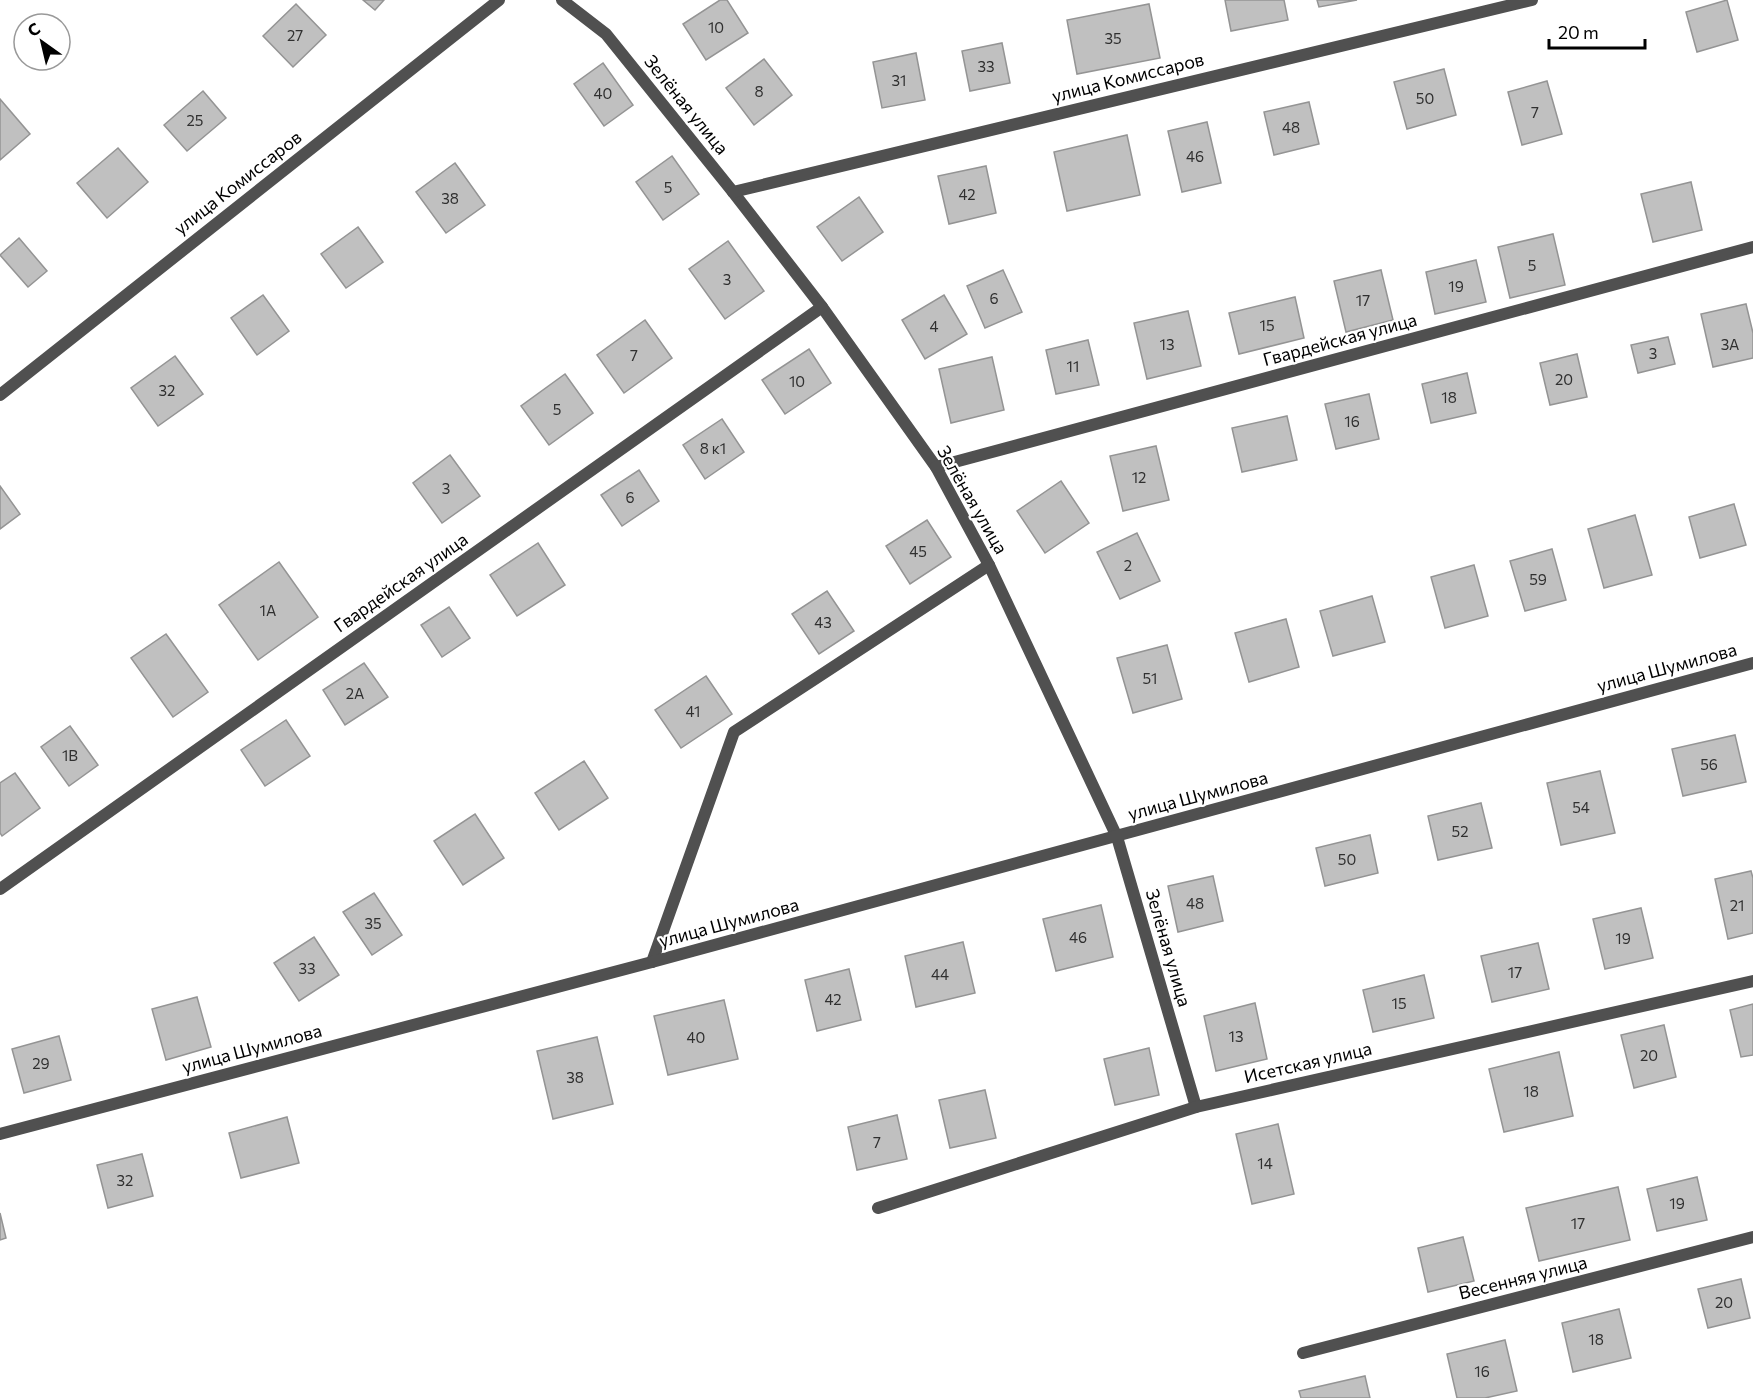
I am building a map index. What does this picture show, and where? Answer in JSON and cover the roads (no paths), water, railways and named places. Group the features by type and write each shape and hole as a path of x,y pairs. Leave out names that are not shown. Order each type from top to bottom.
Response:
{"street":[{"name":"улица Комиссаров","path":"0,395 499,0"},
{"name":"Зелёная улица","path":"562,0 606,34 733,192 822,307 936,467 989,565 1117,837 1196,1107"},
{"name":"улица Комиссаров","path":"733,192 1532,0"},
{"name":"Гвардейская улица","path":"936,467 1753,247"},
{"name":"Гвардейская улица","path":"0,889 822,307"},
{"name":"улица Шумилова","path":"652,962 734,732 989,565"},
{"name":"улица Шумилова","path":"0,1134 652,962 1753,663"},
{"name":"Исетская улица","path":"878,1208 1196,1107 1753,981"},
{"name":"Весенняя улица","path":"1302,1353 1753,1237"}]}
